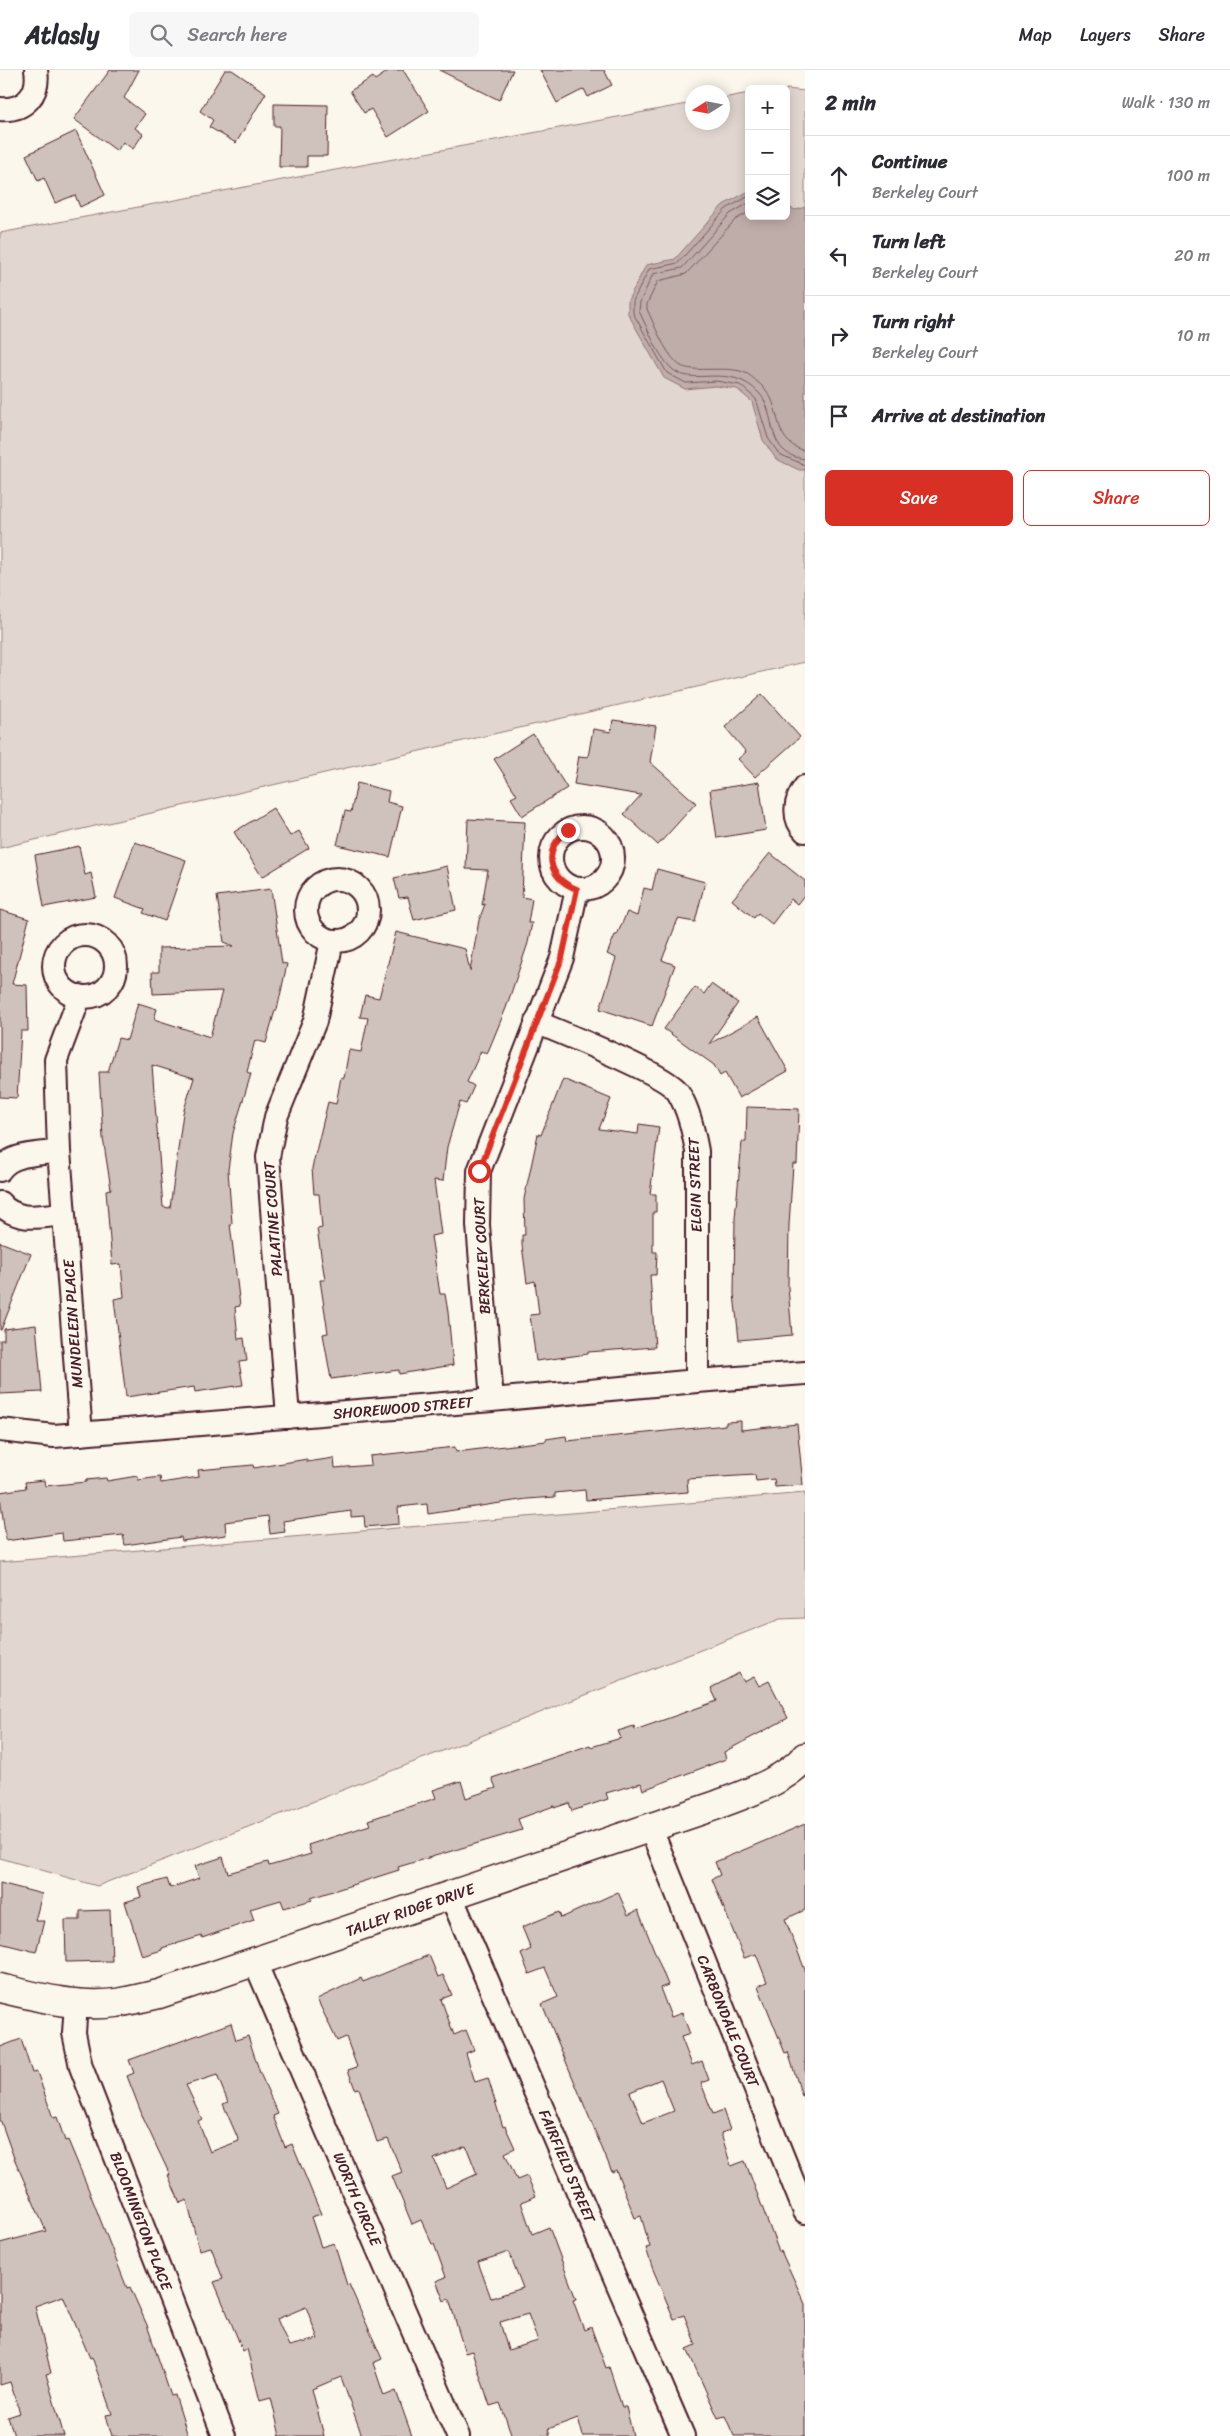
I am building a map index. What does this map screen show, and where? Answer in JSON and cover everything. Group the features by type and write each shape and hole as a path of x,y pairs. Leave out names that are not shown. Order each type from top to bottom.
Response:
{"street":[{"path":"0,109 9,110 20,107 28,101 35,92 38,81 36,70"},
{"path":"805,787 798,797 796,807 797,818 805,831"},
{"name":"BERKELEY COURT","path":"492,1400 478,1225 479,1171 562,958 577,889"},
{"name":"PALATINE COURT","path":"288,1417 268,1157 276,1117 315,1020 332,941"},
{"name":"MUNDELEIN PLACE","path":"80,996 56,1060 59,1151 81,1434"},
{"name":"ELGIN STREET","path":"536,1022 655,1074 677,1090 691,1121 697,1151 697,1380"},
{"path":"0,1170 5,1163 17,1156 59,1151"},
{"path":"0,1203 8,1212 21,1217 64,1214"},
{"name":"SHOREWOOD STREET","path":"0,1430 54,1436 492,1400 697,1380 805,1373"},
{"name":"TALLEY RIDGE DRIVE","path":"0,1988 76,2003 115,2003 158,1994 650,1829 762,1788 799,1764 805,1757"},
{"name":"CARBONDALE COURT","path":"650,1829 805,2212"},
{"name":"FAIRFIELD STREET","path":"451,1896 683,2436"},
{"name":"WORTH CIRCLE","path":"255,1962 458,2436"},
{"name":"BLOOMINGTON PLACE","path":"76,2003 74,2033 81,2067 224,2436"}],"shaded area":[{"path":"790,89 805,91 805,662 0,848 0,233 685,104 685,130 730,130 730,97 745,94 745,220 790,220"},
{"path":"805,1493 805,1618 780,1619 97,1886 0,1858 0,1562"}],"water":[{"path":"745,193 745,220 790,220 790,208 796,210 805,207 805,470 799,470 776,459 763,440 752,402 737,389 716,386 685,389 664,378 628,314 628,300 646,265 675,259 723,205"}],"building":[{"path":"110,70 139,70 124,98 145,114 135,128 143,134 133,149 123,142 117,151 74,119"},
{"path":"225,70 232,70 266,93 236,143 209,127 213,120 200,111"},
{"path":"390,70 403,70 429,111 388,137 371,109 364,113 350,91 373,77 375,80"},
{"path":"439,70 513,70 499,100"},
{"path":"540,70 604,70 612,85 588,97 584,89 557,103"},
{"path":"274,104 328,105 327,156 307,156 307,167 279,167 280,126 274,126"},
{"path":"76,131 105,195 80,207 75,195 55,203 44,178 38,181 26,155"},
{"path":"762,694 800,737 755,777 738,759 746,752 725,727"},
{"path":"613,720 656,726 650,762 696,803 658,845 624,814 641,795 574,784 579,756 588,757 593,729 611,732"},
{"path":"533,734 567,788 522,816 511,798 517,795 494,759"},
{"path":"759,782 766,830 717,838 710,790"},
{"path":"357,783 389,791 387,802 402,806 390,857 337,845 345,811 351,812"},
{"path":"273,808 290,836 299,831 309,848 262,877 234,832"},
{"path":"468,819 525,822 522,897 532,899 528,923 532,923 528,943 506,1008 487,1054 481,1051 467,1082 474,1086 466,1104 460,1102 447,1147 443,1181 434,1180 441,1234 431,1236 440,1294 445,1294 453,1365 399,1374 399,1370 331,1379 323,1334 328,1333 320,1280 325,1280 317,1229 322,1228 319,1194 314,1194 312,1168 328,1102 336,1104 341,1077 344,1078 349,1050 361,1052 368,1018 360,1017 365,995 379,998 396,932 465,949 470,971 479,920 485,904 482,905 488,870 466,869"},
{"path":"135,842 186,860 165,921 143,913 145,909 115,898"},
{"path":"79,846 85,875 91,873 96,897 44,907 35,855"},
{"path":"770,853 805,881 805,894 797,904 791,899 772,924 758,913 754,918 732,900"},
{"path":"447,866 456,910 414,920 408,897 399,898 394,878"},
{"path":"657,869 705,882 695,922 678,919 662,960 675,965 652,1026 600,1009 616,958 607,954 627,912 637,916 644,888 652,890"},
{"path":"271,889 282,963 287,964 277,1010 275,1010 266,1043 255,1040 247,1072 251,1074 233,1133 228,1170 232,1223 230,1224 240,1306 235,1307 238,1339 244,1338 247,1361 239,1362 243,1385 195,1392 194,1387 126,1397 114,1299 124,1297 121,1264 112,1265 106,1190 111,1189 103,1138 99,1072 108,1072 118,1038 127,1040 138,1003 157,1009 154,1019 210,1037 222,991 153,994 152,972 159,972 159,948 234,946 224,942 217,896","holes":["152,1065 194,1078 183,1113 170,1208 163,1207"]},
{"path":"0,910 29,919 12,984 27,985 28,1031 21,1031 17,1098 0,1097"},
{"path":"711,984 738,1003 709,1044 758,1017 788,1071 739,1098 725,1073 720,1076 714,1065 664,1029 695,987 704,994"},
{"path":"563,1079 611,1099 599,1129 638,1134 639,1124 659,1127 650,1194 656,1194 656,1212 653,1212 653,1252 657,1252 656,1275 650,1275 655,1347 588,1352 588,1354 536,1361 530,1315 539,1314 535,1281 527,1283 522,1245 522,1235 525,1235 524,1199 538,1134 541,1135"},
{"path":"747,1107 799,1109 797,1164 793,1164 789,1225 788,1287 792,1335 739,1340 734,1294 735,1218 742,1142 746,1142"},
{"path":"0,1242 31,1254 1,1330 0,1330"},
{"path":"36,1325 42,1392 0,1394 0,1340 4,1340 4,1329"},
{"path":"741,1421 741,1430 797,1424 803,1485 775,1487 774,1479 756,1481 755,1475 687,1479 688,1492 586,1500 585,1490 555,1493 555,1497 527,1499 428,1514 427,1504 398,1507 399,1524 365,1527 364,1516 351,1517 351,1511 283,1521 285,1532 270,1534 268,1516 225,1522 226,1535 182,1541 181,1537 125,1545 123,1535 63,1541 62,1533 6,1541 0,1496 0,1492 26,1488 25,1482 44,1480 45,1486 106,1478 107,1481 137,1476 138,1480 160,1477 161,1483 199,1477 198,1470 253,1465 254,1468 307,1459 307,1462 334,1458 335,1468 371,1465 370,1456 455,1447 456,1452 546,1441 546,1439 566,1436 567,1441 726,1425 726,1422"},
{"path":"739,1673 744,1682 754,1677 759,1686 769,1681 788,1718 724,1752 726,1759 643,1790 641,1783 606,1793 608,1799 572,1811 569,1803 554,1808 554,1806 518,1819 522,1830 398,1867 399,1870 311,1898 312,1900 284,1908 281,1900 250,1909 254,1920 142,1956 125,1902 141,1897 138,1887 167,1879 170,1888 199,1878 195,1866 223,1857 228,1873 268,1862 269,1866 311,1854 308,1845 370,1825 368,1820 436,1798 433,1790 461,1781 466,1798 496,1788 492,1778 590,1745 591,1747 621,1738 618,1731 634,1726 635,1730 717,1701 711,1688"},
{"path":"805,1824 805,1910 785,1919 805,1970 805,2095 802,2096 788,2052 785,2053 758,1986 767,1982 756,1954 744,1958 712,1879 720,1875 715,1862"},
{"path":"0,1883 42,1894 35,1921 44,1921 36,1952 0,1943"},
{"path":"618,1892 628,1915 638,1910 668,1985 660,1988 671,2017 682,2013 690,2034 681,2037 692,2065 702,2061 709,2080 701,2083 713,2114 723,2110 730,2130 721,2133 731,2166 745,2161 779,2252 781,2251 805,2304 805,2436 734,2436 725,2416 718,2418 687,2349 696,2345 684,2315 674,2319 652,2267 646,2248 650,2247 641,2216 635,2218 616,2170 612,2172 542,2004 558,1997 545,1968 529,1974 521,1954 531,1949 522,1927 559,1912 561,1918","holes":["661,2079 674,2111 643,2123 630,2092"]},
{"path":"110,1910 112,1961 66,1962 65,1920 80,1920 80,1911"},
{"path":"429,1955 438,1977 443,1975 452,1995 441,1999 454,2035 466,2030 474,2050 466,2053 475,2082 488,2078 503,2127 505,2126 515,2148 505,2153 517,2180 527,2176 536,2196 521,2202 532,2234 549,2227 576,2299 573,2300 584,2330 591,2327 606,2368 609,2367 622,2407 626,2407 633,2436 583,2436 578,2418 548,2429 550,2436 512,2436 500,2403 490,2406 472,2351 465,2353 449,2299 444,2301 436,2281 446,2277 434,2244 432,2244 421,2220 412,2224 392,2176 402,2172 388,2139 377,2142 359,2088 355,2089 348,2070 357,2067 346,2037 337,2041 317,1999 361,1978 363,1982","holes":["466,2146 477,2174 446,2188 434,2159","509,2252 523,2288 491,2298 478,2262","528,2314 538,2341 508,2350 500,2322"]},
{"path":"231,2023 236,2040 248,2036 260,2073 278,2114 273,2116 285,2147 292,2144 321,2214 311,2217 321,2247 334,2243 347,2285 349,2284 382,2359 373,2363 384,2396 396,2391 412,2436 362,2436 341,2377 312,2389 324,2436 280,2436 271,2398 260,2401 247,2349 243,2351 214,2282 223,2279 211,2247 199,2250 187,2200 180,2203 168,2175 170,2175 144,2120 127,2076 134,2073 129,2060","holes":["217,2075 228,2102 223,2104 239,2141 210,2152 198,2121 202,2119 186,2085","306,2307 318,2339 289,2346 277,2319"]},
{"path":"21,2039 32,2073 37,2072 53,2118 57,2117 65,2141 68,2140 127,2288 130,2287 147,2325 171,2396 175,2395 188,2436 112,2436 106,2415 112,2414 92,2357 90,2358 63,2296 35,2306 51,2373 46,2374 64,2436 14,2436 8,2417 20,2413 10,2382 0,2385 0,2243 46,2231 14,2158 0,2119 0,2047"}],"route":[{"path":"479,1171 498,1117 562,958 577,889 568,886 554,872 551,852 554,843 560,835 568,830"}]}
